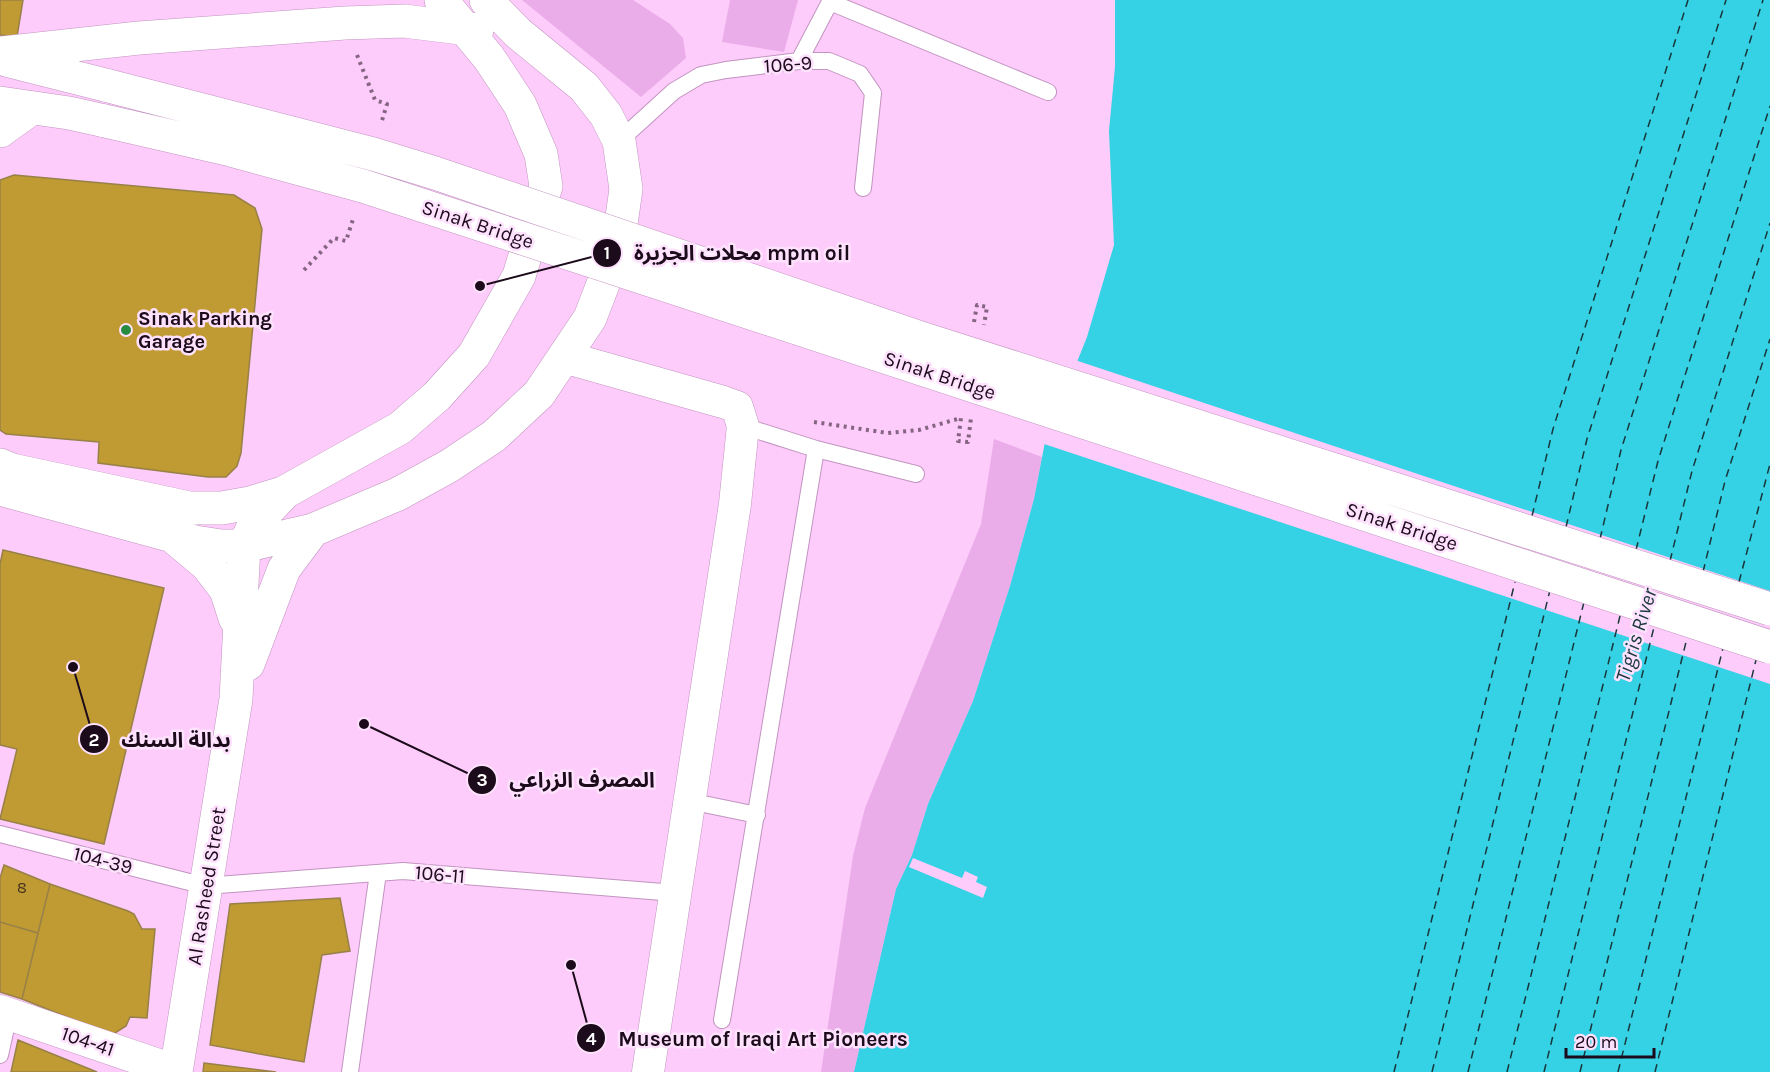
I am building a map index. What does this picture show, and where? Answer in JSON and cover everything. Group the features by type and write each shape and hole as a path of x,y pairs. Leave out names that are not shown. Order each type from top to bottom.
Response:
{"main road":[{"path":"345,23 370,0"},
{"name":"Al Rasheed Street","path":"176,1072 236,699 244,546 254,525 285,492 400,428 437,396 474,355 519,276 546,186 541,154 520,105 489,58 441,0"},
{"name":"Al Rasheed Street","path":"0,489 195,543 244,546 326,525 398,494 439,472 494,436 539,394 590,318 618,245 626,189 619,141 606,115 584,87 518,33 486,0"},
{"path":"0,53 139,38 345,23 404,21 466,30 518,33"},
{"name":"Sinak Bridge","path":"0,58 435,172 921,338 1770,609"},
{"name":"Sinak Bridge","path":"0,103 69,113 105,121 231,150 363,186 1770,647"},
{"path":"0,131 32,108"},
{"path":"0,465 12,470 189,508 222,508 250,503 285,492"},
{"path":"318,474 326,525"},
{"name":"Al Rasheed Street","path":"236,699 284,568 326,525"},
{"path":"172,536 207,565 226,590 239,630"}],"street":[{"path":"564,357 737,407 743,426 735,504 648,1072"},
{"name":"104-41","path":"4,1013 176,1072"}],"lane":[{"path":"800,61 830,1 1048,92"},
{"name":"106-9","path":"619,141 674,91 700,75 800,61 829,62 860,74 873,93 863,188"},
{"path":"743,426 916,474"},
{"path":"722,1020 816,448"},
{"path":"689,801 757,815"},
{"name":"104-39","path":"0,834 206,886"},
{"name":"106-11","path":"206,886 403,871 675,893"},
{"path":"350,1072 378,873"},
{"path":"0,1055 4,1013"}],"path":[{"path":"345,23 375,100 387,104"},
{"path":"304,270 334,238 346,242"},
{"path":"974,321 977,305 987,307"},
{"path":"803,420 888,433 920,430 961,418 958,441 968,442"}],"shaded area":[{"path":"522,0 633,0 670,24 683,38 686,58 641,97"},
{"path":"730,0 798,0 784,52 722,42"},
{"path":"994,439 1042,457 1034,499 1010,586 973,701 928,804 912,855 896,889 854,1072 821,1072 853,856 865,808 981,524"}],"water":[{"name":"Tigris River","path":"1115,0 1770,0 1770,1072 854,1072 896,889 912,855 928,804 973,701 1010,586 1034,499 1045,442 1087,337 1114,245 1109,131 1115,67"}],"pier":[{"path":"1075,360 1770,591 1770,684 1041,443"},
{"path":"913,858 962,878 965,871 978,877 976,882 987,887 983,898 909,867"}],"building":[{"path":"0,0 23,0 17,37 0,35"},
{"name":"Sinak Parking Garage","path":"14,175 234,195 255,208 262,229 241,453 237,466 226,477 208,477 98,463 99,442 6,434 0,430 0,180"},
{"path":"3,550 164,588 104,844 0,819 17,749 0,745 0,564"},
{"path":"4,865 50,884 38,933 0,922 0,878"},
{"path":"50,884 128,911 134,914 142,929 155,929 147,1018 130,1017 126,1026 112,1035 22,999"},
{"path":"340,898 350,951 322,955 304,1062 210,1045 230,904"},
{"path":"0,922 38,933 22,999 0,992"},
{"path":"18,1040 97,1072 11,1072"},
{"path":"204,1063 276,1072 203,1072"}],"ferry route":[{"path":"1532,516 1553,429 1688,0"},
{"path":"1566,527 1587,439 1726,0"},
{"path":"1600,539 1621,450 1763,0"},
{"path":"1636,550 1658,461 1770,106"},
{"path":"1670,561 1692,471 1770,223"},
{"path":"1703,572 1725,481 1770,339"},
{"path":"1739,582 1770,464"},
{"path":"1394,1072 1515,582"},
{"path":"1432,1072 1550,590"},
{"path":"1468,1072 1584,602"},
{"path":"1507,1072 1620,616"},
{"path":"1544,1072 1654,627"},
{"path":"1580,1072 1687,638"},
{"path":"1618,1072 1723,648"},
{"path":"1655,1072 1756,660"}],"place":[{"name":"محلات الجزيرة mpm oil","path":"480,286"},
{"name":"Sinak Parking Garage","path":"126,330"},
{"name":"بدالة السنك","path":"73,667"},
{"name":"المصرف الزراعي","path":"364,724"},
{"name":"Museum of Iraqi Art Pioneers","path":"571,965"}]}
